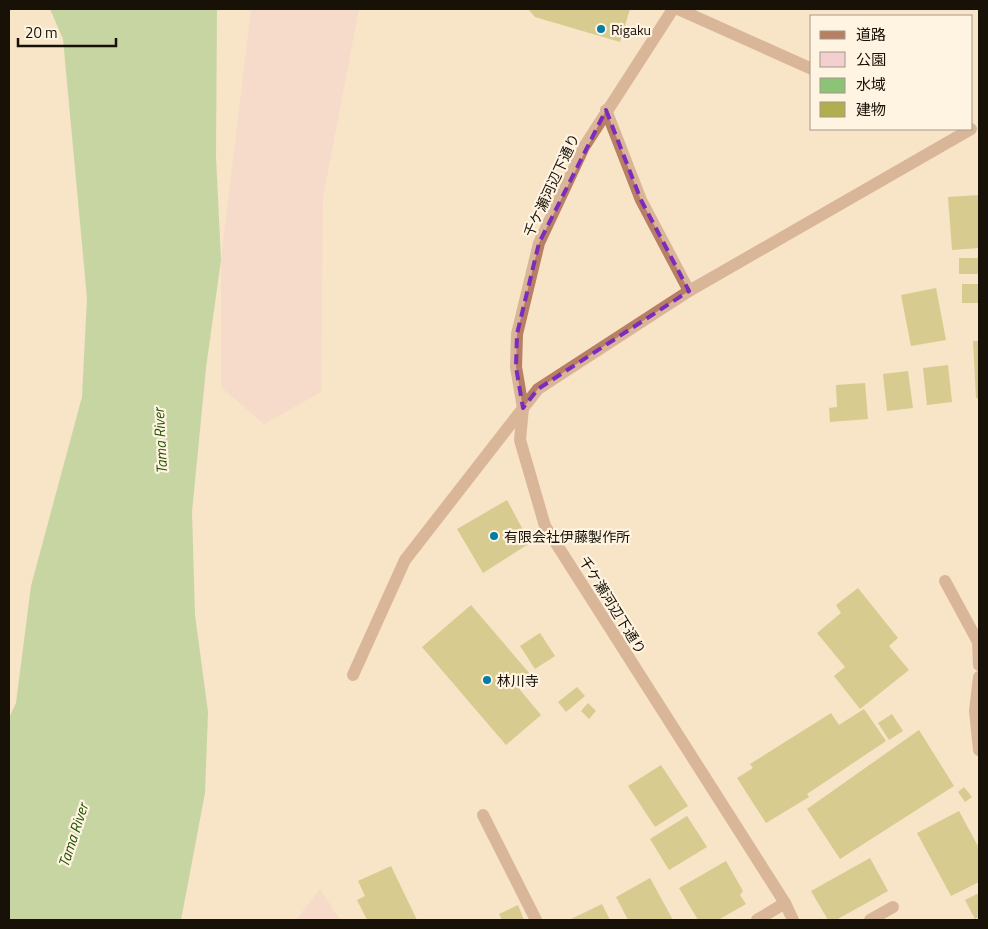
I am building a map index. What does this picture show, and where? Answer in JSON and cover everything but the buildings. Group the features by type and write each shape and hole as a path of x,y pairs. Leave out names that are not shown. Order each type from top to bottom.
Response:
{"street":[{"name":"千ケ瀬河辺下通り","path":"673,9 606,110 584,147 539,243 517,334 516,367 523,408 520,440 545,526 785,903 793,920"},
{"path":"678,9 810,68"},
{"path":"606,110 641,200 689,291"},
{"path":"353,675 405,560 538,390 689,291 968,130"},
{"path":"945,581 978,642 979,665"},
{"path":"979,677 975,711 979,750"},
{"path":"483,814 536,920"},
{"path":"757,920 785,903"},
{"path":"870,920 893,907"}],"highlighted area":[{"path":"606,110 641,200 689,291 538,389 523,408 516,367 517,334 539,243"}],"green space":[{"path":"251,9 359,9 323,197 321,392 264,424 221,387 221,260"},
{"path":"320,889 340,920 296,920"}],"water":[{"name":"Tama River","path":"50,9 217,9 216,157 221,260 206,368 192,512 195,615 208,712 205,793 181,920 9,920 9,718 16,703 31,586 82,397 87,298 63,39"}],"place":[{"name":"Rigaku","path":"601,29"},
{"name":"有限会社伊藤製作所","path":"494,536"},
{"name":"林川寺","path":"487,680"}]}
